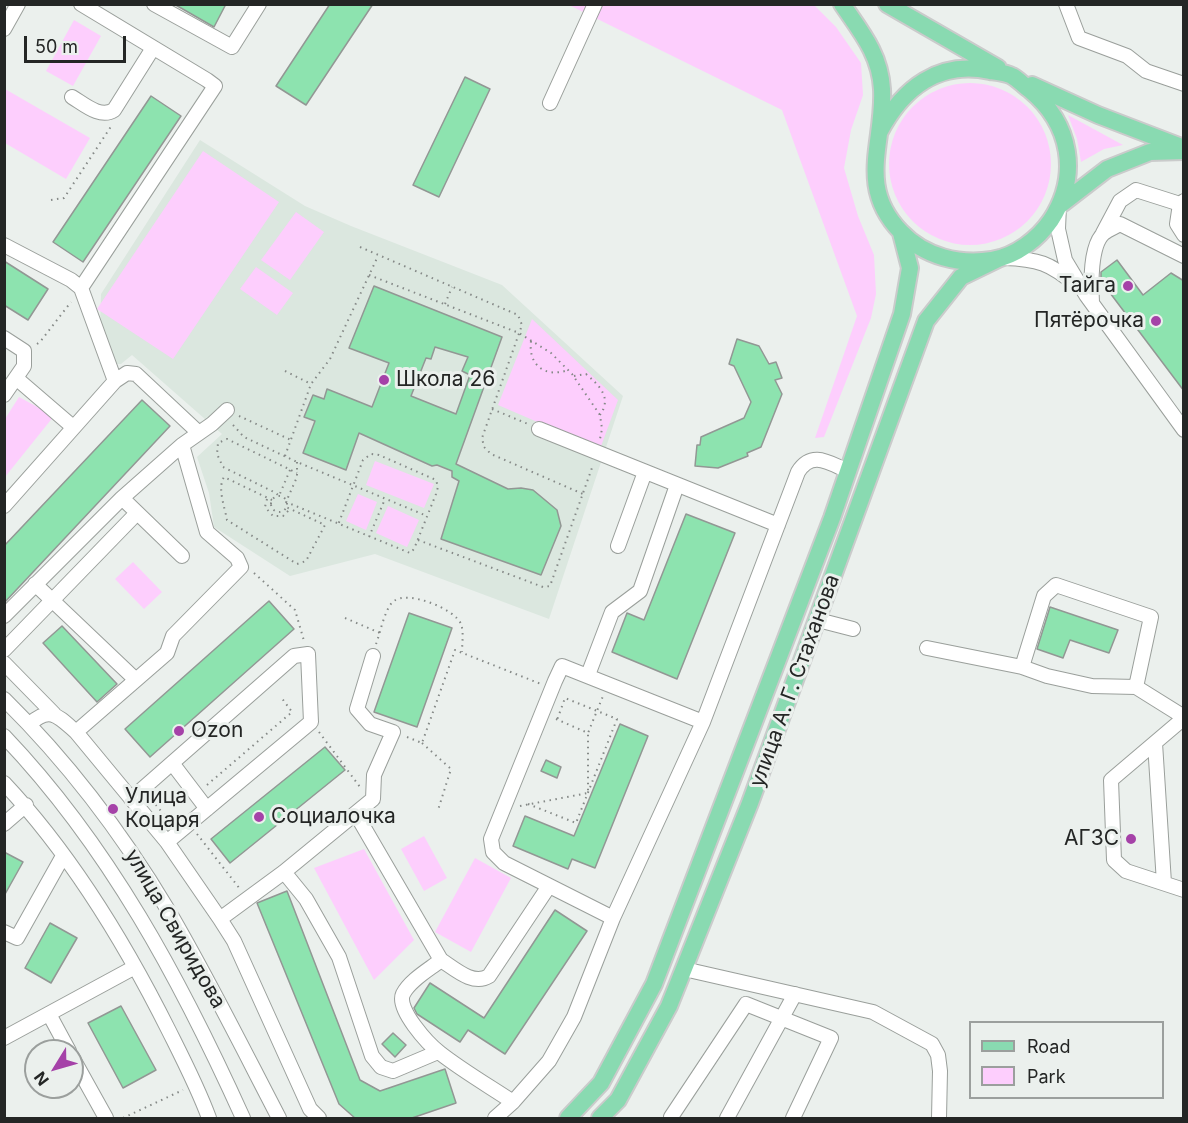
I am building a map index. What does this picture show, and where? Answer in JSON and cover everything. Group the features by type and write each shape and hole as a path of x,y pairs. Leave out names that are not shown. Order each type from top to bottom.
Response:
{"main road":[{"path":"842,4 874,50 882,88 880,131 875,149 876,185 886,210 901,233 922,249 947,259 973,263 1000,258 1024,247 1045,229 1059,206 1067,180 1067,153 1060,126 1046,103 1011,75 978,69 953,70 930,78 909,91 892,109 880,131"},
{"path":"887,4 1011,75 1098,115 1184,149"},
{"path":"1059,206 1107,169 1150,152 1184,149"},
{"name":"улица А. Г. Стаханова","path":"568,1119 601,1083 654,984 832,518 902,314 910,268 901,233"},
{"name":"улица А. Г. Стаханова","path":"600,1119 618,1100 669,1006 750,803 926,321 961,277 1000,258"}],"street":[{"path":"4,29 18,4"},
{"path":"81,4 214,86 81,288"},
{"path":"154,4 232,47 259,4"},
{"path":"550,103 595,4"},
{"path":"1066,4 1079,38 1127,56 1146,71 1184,84"},
{"path":"72,97 101,113 109,114 114,110 153,48"},
{"path":"1089,298 1096,249 1102,234 1120,201 1136,190 1182,202 1177,224 1184,235"},
{"path":"1059,206 1058,229 1065,260 1089,298 1184,430"},
{"path":"1102,234 1120,224 1184,256"},
{"path":"4,245 71,280 81,288 115,381"},
{"path":"1000,258 1029,259 1057,270 1089,298"},
{"path":"4,338 24,351 24,366 4,395"},
{"path":"4,506 115,381 127,373 136,374 199,433"},
{"path":"16,378 73,427"},
{"path":"4,616 122,498 182,445 230,412"},
{"path":"539,429 778,525"},
{"path":"76,732 167,653 171,638 241,567 237,558 207,532 182,445"},
{"path":"495,1119 549,1061 574,1017 614,918 703,722 803,464 817,459 848,471"},
{"path":"618,546 645,472"},
{"path":"588,675 612,612 640,591 677,485"},
{"path":"122,498 182,556"},
{"path":"4,650 137,513"},
{"path":"35,584 136,680"},
{"path":"1022,667 1044,596 1056,585 1151,617 1136,687"},
{"path":"818,620 853,629"},
{"path":"927,648 1022,667 1047,676 1092,686 1136,687 1184,718 1111,780 1114,860 1126,871 1184,890"},
{"path":"131,799 294,656 308,654 311,722 167,842"},
{"path":"220,919 284,873 373,799 374,775 393,732 370,724 357,709 373,656"},
{"path":"4,663 54,714 76,732 167,842 234,941 310,1109 319,1119"},
{"path":"614,918 504,863 493,852 491,839 562,666 703,722"},
{"name":"улица Свиридова","path":"4,699 30,724 124,843 167,909 279,1119"},
{"path":"30,724 40,715 54,714"},
{"name":"улица Свиридова","path":"4,736 68,810 131,900 154,939 220,1067 243,1119"},
{"path":"1155,742 1164,883"},
{"path":"171,763 207,809"},
{"path":"4,783 26,806 63,856 135,967 195,1085 208,1119"},
{"path":"4,824 26,806"},
{"path":"356,814 441,960 471,978 478,980 489,976 549,886"},
{"path":"4,932 16,938 63,856"},
{"path":"284,873 306,899 339,957 372,1056 381,1067 393,1071 438,1052"},
{"path":"441,960 403,993 401,1000 406,1014 438,1052 513,1102"},
{"path":"4,1038 135,967"},
{"path":"684,969 873,1012 932,1044 938,1055 940,1071 939,1119"},
{"path":"726,1119 795,994"},
{"path":"674,1118 746,1004 831,1038 793,1119"},
{"path":"49,1014 63,1039"},
{"path":"84,1079 106,1119"}],"path":[{"path":"51,200 64,198 112,127 114,110"},
{"path":"360,248 518,315 522,325 482,438 484,447 491,454 583,494"},
{"path":"285,456 311,384 330,359 378,256"},
{"path":"369,275 519,333 551,353 568,370 600,415 602,429 597,453 550,586 543,587 418,540"},
{"path":"445,304 452,287"},
{"path":"24,351 40,342 81,288"},
{"path":"531,341 535,363 542,369 557,374 568,370"},
{"path":"285,371 311,384"},
{"path":"573,376 586,374 602,392 606,400 605,408 600,415"},
{"path":"492,409 539,429"},
{"path":"230,412 291,440"},
{"path":"230,412 236,430 244,437 352,486 427,516"},
{"path":"298,474 227,439 218,443 217,454 223,467 276,493 286,502 338,525 410,553 418,540 438,486 436,480 379,455 371,454 363,460 338,525"},
{"path":"272,500 271,508 276,512 281,512 286,507 298,474 297,462"},
{"path":"272,500 279,496 290,471"},
{"path":"272,500 224,477 222,479 221,488 227,520 297,564 306,561 325,525 286,507"},
{"path":"267,498 265,507 273,516 283,516 290,509"},
{"path":"369,537 385,499"},
{"path":"273,516 276,512"},
{"path":"241,567 250,569 295,610 308,654"},
{"path":"373,656 393,602 401,597 412,597 454,615 461,623 462,652"},
{"path":"345,618 380,633"},
{"path":"422,742 455,650 552,689"},
{"path":"588,793 588,733 608,683"},
{"path":"195,794 292,712 281,697"},
{"path":"528,804 576,823 617,719 565,698 557,720"},
{"path":"542,714 588,733"},
{"path":"311,722 370,801"},
{"path":"393,732 422,742 451,769 438,810"},
{"path":"143,788 184,828 247,899"},
{"path":"503,810 588,793"},
{"path":"123,1119 195,1085"}],"shaded area":[{"name":"Школа 26","path":"200,140 305,206 502,285 623,396 549,619 375,554 290,576 214,527 209,493 197,457 222,434 132,355 121,364 112,364 100,327 101,294"}],"green space":[{"path":"569,5 814,5 836,27 861,63 863,95 851,130 844,168 858,216 874,255 876,294 871,318 824,437 815,438 857,316 782,110"},
{"path":"74,20 101,36 73,86 46,71"},
{"path":"970,83 1001,90 1015,97 1027,107 1037,119 1044,133 1051,164 1044,195 1037,209 1027,221 1015,231 1001,238 970,245 939,238 925,231 913,221 903,209 896,195 889,164 896,133 903,119 913,107 925,97 939,90"},
{"path":"5,89 90,138 66,179 5,143"},
{"path":"1068,115 1123,145 1104,149 1081,162 1077,139"},
{"path":"203,151 279,202 173,359 97,309"},
{"path":"296,212 324,232 290,280 261,260"},
{"path":"256,267 293,293 277,315 240,289"},
{"path":"532,319 618,400 600,449 498,405"},
{"path":"19,397 54,416 5,477 5,419"},
{"path":"375,461 434,484 424,508 366,485"},
{"path":"358,494 377,502 366,530 346,521"},
{"path":"388,506 419,520 407,547 376,533"},
{"path":"133,562 162,592 144,609 115,579"},
{"path":"424,836 447,878 424,891 401,849"},
{"path":"364,849 414,940 374,980 314,868"},
{"path":"475,858 511,878 471,952 435,932"}],"building":[{"path":"174,4 226,4 214,27"},
{"path":"330,4 373,4 306,105 276,86"},
{"path":"465,77 490,89 439,197 413,185"},
{"path":"151,96 181,116 83,262 53,242"},
{"path":"1117,260 1143,295 1171,273 1184,281 1184,391 1101,281 1101,272"},
{"path":"4,261 48,289 28,320 4,305"},
{"path":"374,286 502,337 456,464 508,489 533,490 557,510 561,526 541,575 441,539 459,481 452,477 452,471 437,465 432,466 359,433 346,470 303,453 315,421 304,417 313,395 324,399 327,389 372,407 389,363 349,348","holes":["435,347 468,357 462,371 470,375 456,414 411,396 426,358 431,359"]},
{"path":"737,339 759,346 769,364 776,362 782,378 775,380 782,394 761,447 747,453 748,456 718,468 695,466 697,445 700,445 701,437 744,418 751,402 734,366 729,364"},
{"path":"142,400 170,426 4,603 4,546"},
{"path":"686,514 735,533 677,679 612,652 627,613 644,620"},
{"path":"269,601 294,629 150,757 125,729"},
{"path":"1050,607 1118,630 1109,653 1070,640 1063,658 1037,649"},
{"path":"409,613 452,628 417,727 374,712"},
{"path":"62,626 117,684 97,702 43,643"},
{"path":"620,724 648,736 595,868 572,859 568,869 513,846 525,816 574,836"},
{"path":"325,747 345,770 230,863 211,839"},
{"path":"546,760 561,767 557,778 541,771"},
{"path":"4,852 23,862 4,896"},
{"path":"287,891 360,1080 380,1091 445,1069 456,1103 409,1119 356,1119 339,1104 257,903"},
{"path":"555,910 587,931 505,1054 468,1030 460,1042 417,1014 414,1008 430,983 484,1018"},
{"path":"50,923 77,938 51,983 25,968"},
{"path":"121,1006 156,1070 123,1088 88,1023"},
{"path":"393,1033 406,1045 395,1057 382,1044"}],"place":[{"name":"Тайга","path":"1128,286"},
{"name":"Пятёрочка","path":"1156,321"},
{"name":"Школа 26","path":"384,380"},
{"name":"Ozon","path":"179,731"},
{"name":"Улица Коцаря","path":"113,809"},
{"name":"Социалочка","path":"259,817"},
{"name":"АГЗС","path":"1131,839"}]}
